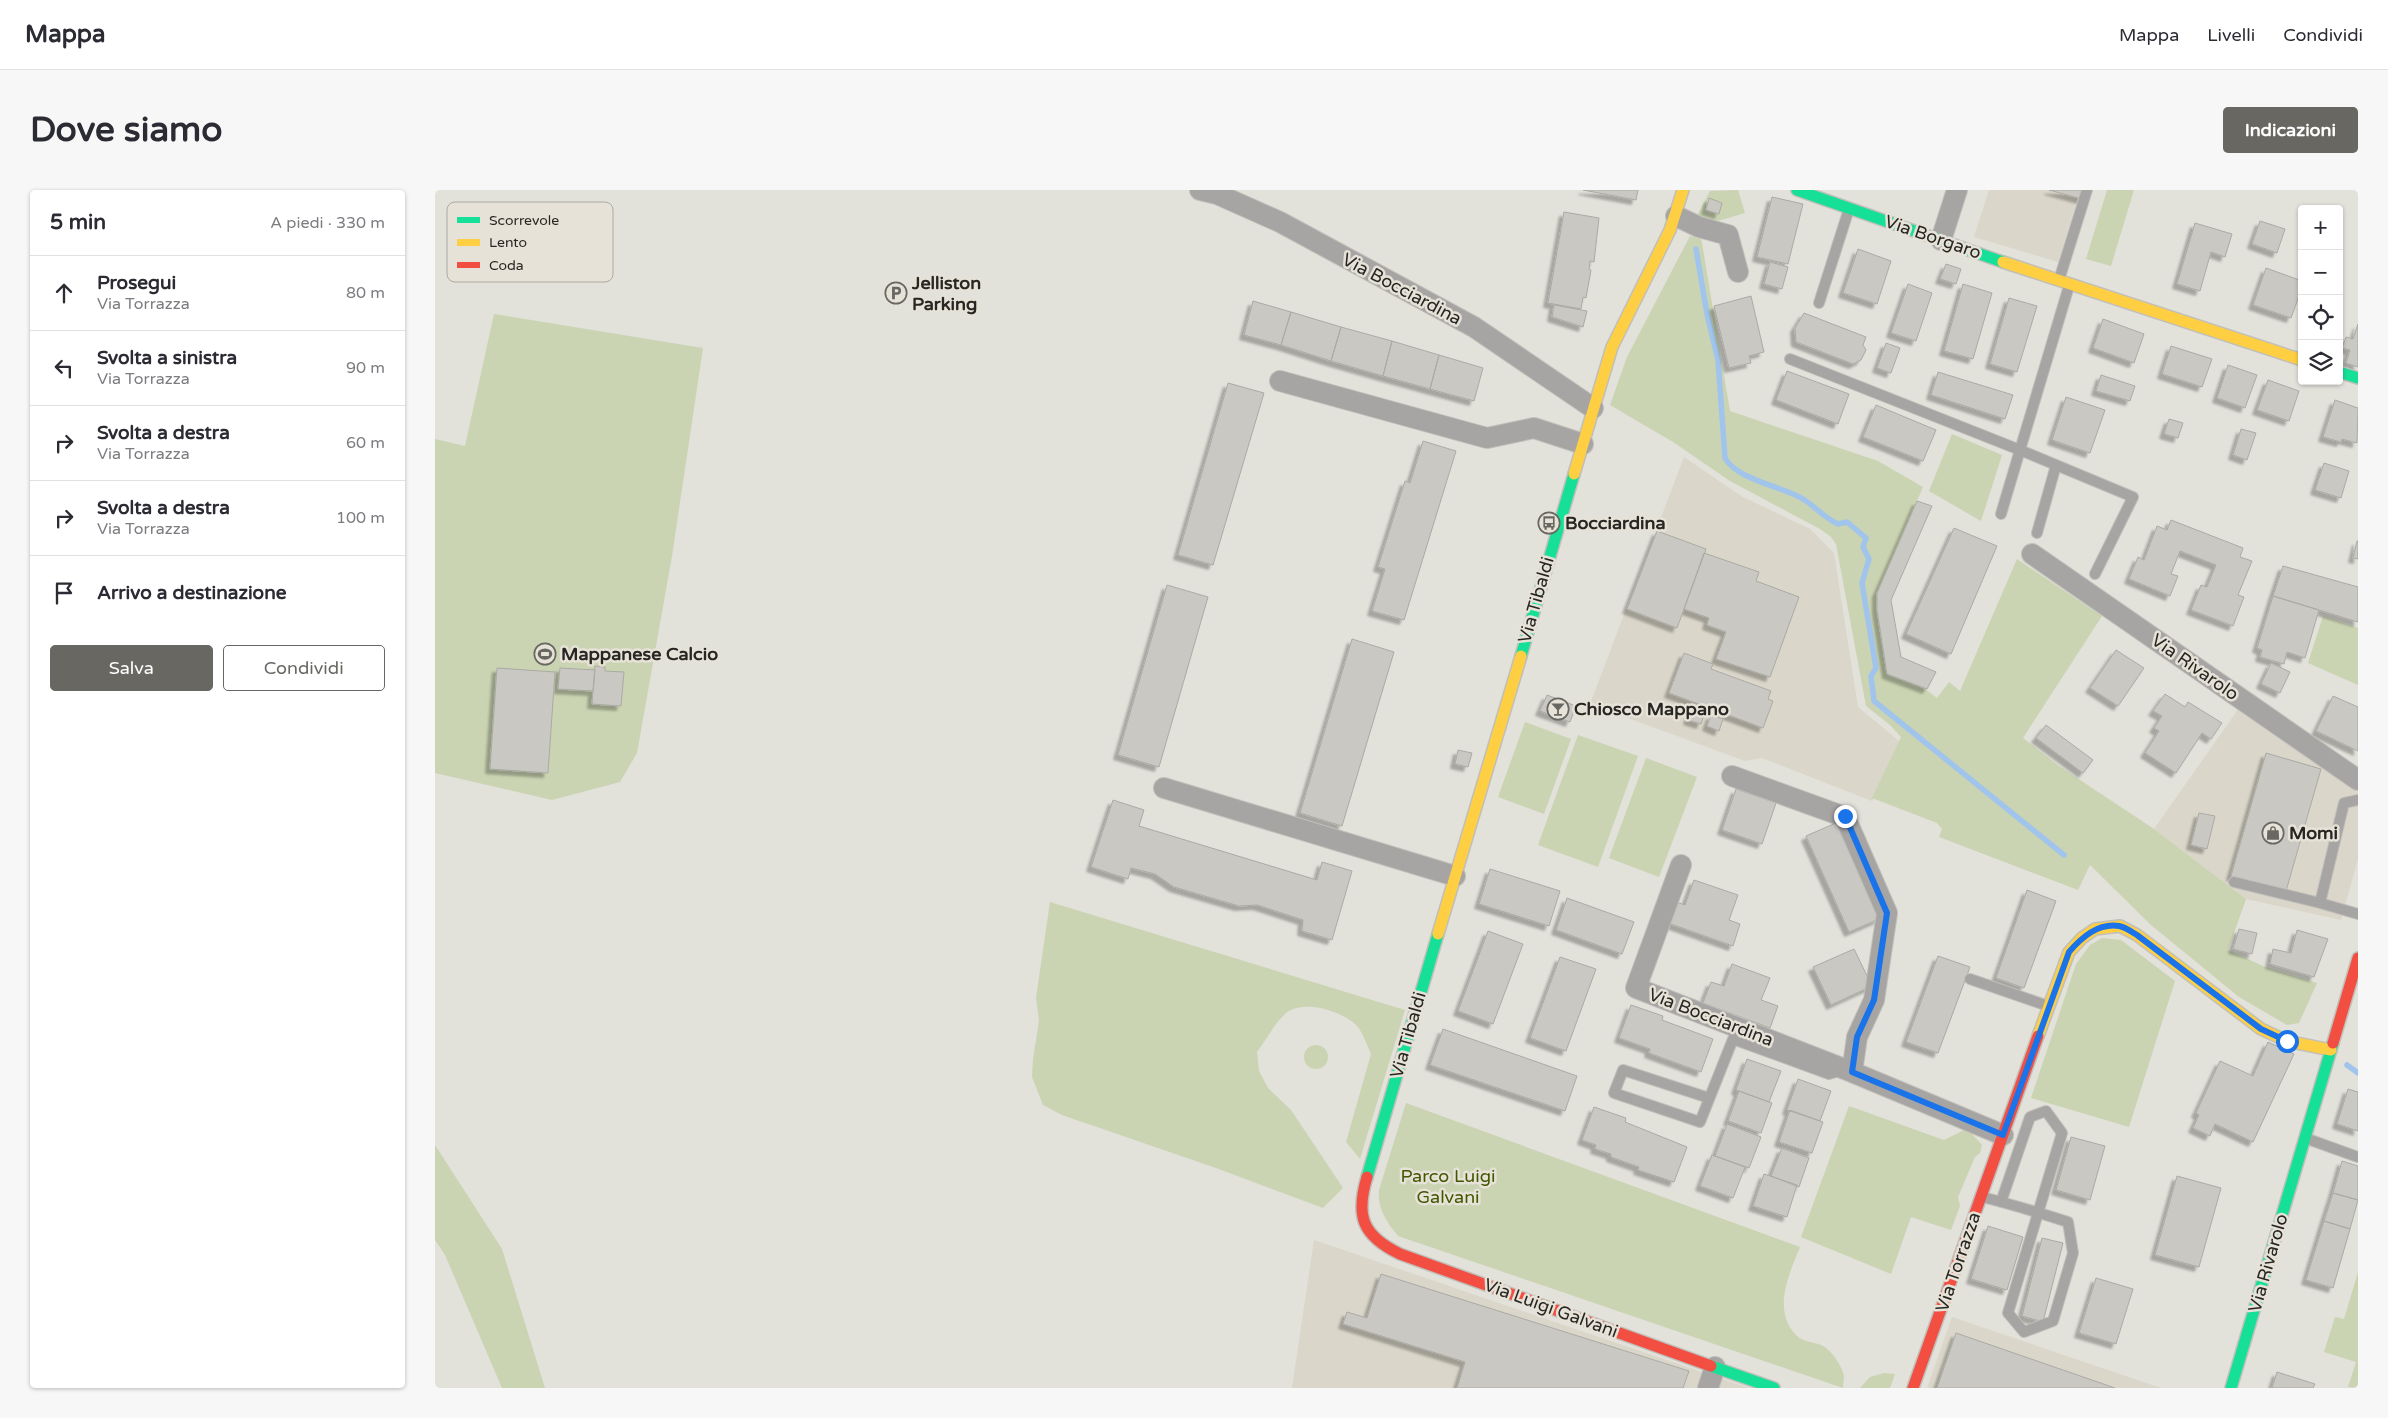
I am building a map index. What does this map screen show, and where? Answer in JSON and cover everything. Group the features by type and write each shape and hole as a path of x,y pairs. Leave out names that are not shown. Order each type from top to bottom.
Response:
{"street":[{"name":"Via Bocciardina","path":"1200,190 1217,194 1280,222 1398,288 1474,326 1593,408"},
{"name":"Via Tibaldi","path":"1362,1195 1612,347 1675,216 1683,190"},
{"name":"Via Borgaro","path":"1800,190 2064,283 2298,359"},
{"path":"1941,240 1957,190"},
{"path":"1675,216 1699,227 1728,234 1738,272"},
{"path":"2343,373 2358,378"},
{"path":"1280,381 1487,438 1534,428 1583,444"},
{"name":"Via Rivarolo","path":"2032,554 2358,780"},
{"path":"1732,776 1845,816 1887,913 1874,1000 1857,1037 1849,1070 2003,1135"},
{"path":"1164,788 1455,876"},
{"name":"Via Bocciardina","path":"1681,865 1636,988 1849,1070"},
{"name":"Via Torrazza","path":"1913,1388 2069,952 2081,938 2095,930 2120,926 2137,935 2261,1029 2287,1041 2331,1050"},
{"name":"Via Rivarolo","path":"2231,1388 2331,1050 2354,989 2358,958"},
{"name":"Via Luigi Galvani","path":"1362,1195 1363,1221 1374,1240 1400,1254 1774,1388"},
{"path":"1708,1388 1715,1367"}],"lane":[{"path":"2001,514 2064,283 2087,190"},
{"path":"1819,303 1849,208"},
{"path":"1790,359 2133,497 2095,574"},
{"path":"2037,533 2056,465"},
{"path":"2320,903 2344,803 2358,800"},
{"path":"2234,882 2358,914"},
{"path":"1970,979 2049,1006"},
{"path":"1709,1098 1623,1070 1614,1093 1700,1122 1733,1039 1829,1074 1849,1070"},
{"path":"1981,1196 2001,1202 2038,1213 2068,1222 2073,1253 2053,1321 2024,1332 2008,1313 2038,1213 2062,1133 2046,1111 2030,1117 2001,1202"},
{"path":"2304,1138 2358,1157"}],"shaded area":[{"path":"1989,190 2080,190 2058,262 1974,237"},
{"path":"1684,457 1741,496 1810,529 1834,553 1858,707 1899,741 1872,801 1762,758 1745,761 1590,704"},
{"path":"2239,708 2358,792 2358,859 2341,920 2246,899 2154,829"},
{"path":"1314,1240 1749,1388 1292,1388"},
{"path":"1952,1317 2161,1388 1927,1388"}],"green space":[{"path":"1738,190 1745,213 1718,221 1697,216 1710,191"},
{"path":"2107,190 2134,190 2111,266 2086,259"},
{"path":"1690,236 1701,239 1702,243 1730,411 1878,461 1923,487 1877,593 1877,610 1887,674 1921,686 1937,698 1949,682 1960,691 2017,559 2102,616 2023,738 2059,766 2154,829 2246,899 2228,950 2265,967 2317,983 2299,1023 2287,1025 2239,997 2151,925 2090,865 2078,890 1939,837 1942,829 1937,823 1872,798 1901,737 1890,725 1866,706 1836,544 1831,537 1820,529 1730,481 1673,442 1610,405 1627,357"},
{"name":"Mappanese Calcio","path":"494,314 703,348 672,556 637,753 620,782 552,800 435,773 435,439 465,446"},
{"path":"1952,434 2002,455 1981,521 1929,491"},
{"path":"2323,616 2358,628 2358,685 2308,663"},
{"path":"1525,722 1571,739 1544,814 1498,797"},
{"path":"1578,735 1638,756 1598,867 1538,845"},
{"path":"1646,758 1697,777 1659,877 1609,858"},
{"path":"1050,902 1405,1010 1360,1159 1346,1142 1371,1054 1357,1026 1333,1011 1322,1008 1301,1007 1292,1009 1277,1022 1257,1052 1259,1071 1268,1088 1291,1110 1343,1188 1323,1208 1216,1168 1062,1115 1043,1105 1032,1077 1039,1021 1036,998"},
{"path":"2102,938 2121,940 2175,981 2129,1127 2031,1098 2076,964 2090,945"},
{"path":"1316,1045 1321,1046 1327,1052 1327,1062 1321,1068 1316,1069 1311,1068 1305,1062 1304,1057 1305,1052 1311,1046"},
{"name":"Parco Luigi Galvani","path":"1406,1103 1800,1247 1791,1269 1785,1292 1785,1314 1789,1325 1796,1335 1825,1347 1832,1354 1843,1372 1843,1388 1398,1236 1381,1209 1379,1190"},
{"path":"1849,1106 1944,1140 1964,1130 1971,1133 1982,1145 1980,1153 1975,1157 1958,1197 1960,1206 1951,1230 1911,1217 1891,1274 1801,1237"},
{"path":"435,1145 502,1249 545,1388 502,1388 445,1255 435,1240"},
{"path":"2358,1272 2358,1388 2348,1387 2356,1362 2324,1352 2335,1317 2344,1319"},
{"path":"1884,1373 1895,1374 1890,1388 1860,1388 1870,1377"}],"building":[{"path":"1583,190 1638,190 1636,200"},
{"path":"2049,190 2085,190 2082,199"},
{"path":"1772,197 1803,204 1788,264 1757,257"},
{"path":"1709,198 1722,203 1719,214 1706,210"},
{"path":"1564,212 1599,218 1594,262 1590,261 1589,269 1591,270 1586,298 1583,297 1581,309 1548,303"},
{"path":"2260,221 2285,229 2277,253 2252,244"},
{"path":"2195,223 2232,234 2225,257 2211,252 2200,291 2177,284"},
{"path":"1858,249 1891,261 1877,304 1843,293"},
{"path":"1770,262 1788,267 1782,289 1764,284"},
{"path":"1946,264 1961,269 1956,284 1940,279"},
{"path":"2266,268 2298,280 2298,299 2291,318 2253,305"},
{"path":"1908,284 1932,293 1916,341 1891,333"},
{"path":"1963,284 1992,293 1973,359 1944,351"},
{"path":"1751,296 1764,352 1749,356 1751,363 1729,368 1714,306"},
{"path":"2009,298 2037,306 2017,372 1990,364"},
{"path":"1253,301 1291,312 1281,345 1244,335"},
{"path":"1554,305 1587,311 1583,327 1552,317"},
{"path":"1291,312 1341,327 1331,361 1281,345"},
{"path":"1804,313 1866,337 1863,345 1866,350 1861,360 1853,364 1796,342 1795,328"},
{"path":"2103,319 2144,334 2134,363 2093,348"},
{"path":"2358,324 2358,367 2346,363 2350,350 2343,348 2346,337 2353,339"},
{"path":"1341,327 1392,341 1383,376 1331,361"},
{"path":"1392,341 1439,355 1430,389 1383,376"},
{"path":"1886,343 1900,348 1891,373 1877,368"},
{"path":"2171,346 2212,359 2202,387 2162,374"},
{"path":"1439,355 1483,368 1474,401 1430,389"},
{"path":"2228,365 2257,375 2245,408 2217,398"},
{"path":"1787,371 1849,394 1838,424 1776,400"},
{"path":"1938,372 2013,395 2005,419 1931,395"},
{"path":"2101,375 2135,386 2130,401 2096,391"},
{"path":"2268,380 2299,391 2289,421 2257,410"},
{"path":"1228,383 1264,393 1213,565 1178,555"},
{"path":"2066,397 2105,410 2090,453 2052,440"},
{"path":"2335,400 2358,408 2357,443 2342,439 2341,442 2323,437"},
{"path":"1876,405 1936,430 1923,461 1863,437"},
{"path":"2169,419 2183,423 2178,438 2164,434"},
{"path":"2241,429 2256,433 2247,460 2233,455"},
{"path":"1423,441 1456,451 1404,620 1372,611 1385,569 1378,567 1405,481 1410,483"},
{"path":"2324,463 2349,471 2341,498 2315,490"},
{"path":"1917,501 1932,506 1891,600 1901,657 1936,672 1927,689 1887,674 1877,610 1877,593"},
{"path":"2171,520 2243,548 2240,557 2252,561 2238,595 2244,597 2233,626 2191,610 2201,585 2207,587 2216,565 2180,551 2171,574 2178,576 2170,596 2129,579 2138,557 2144,560 2157,526 2167,530"},
{"path":"1954,528 1997,546 1951,654 1906,634"},
{"path":"1657,531 1706,549 1677,628 1627,609"},
{"path":"2358,541 2358,559 2353,558"},
{"path":"1704,553 1759,572 1756,581 1799,597 1770,677 1716,659 1726,632 1707,625 1709,618 1684,609"},
{"path":"2283,566 2358,587 2358,622 2273,596"},
{"path":"1167,585 1208,597 1159,767 1118,755"},
{"path":"2273,596 2319,610 2305,658 2287,652 2284,664 2260,657 2262,650 2257,648"},
{"path":"1352,639 1394,652 1342,826 1300,813"},
{"path":"2116,650 2144,668 2118,706 2090,688"},
{"path":"1684,653 1713,664 1711,669 1771,691 1768,699 1773,701 1763,728 1669,693"},
{"path":"2271,663 2290,672 2280,693 2261,684"},
{"path":"595,666 605,667 605,671 624,672 621,706 592,704"},
{"path":"497,668 555,672 548,773 490,769"},
{"path":"560,668 595,670 593,691 558,689"},
{"path":"2165,694 2185,707 2188,702 2222,723 2211,739 2202,733 2176,773 2145,753 2159,731 2154,728 2162,716 2153,711"},
{"name":"Chiosco Mappano","path":"1547,695 1576,706 1570,722 1540,711"},
{"path":"2333,696 2358,707 2358,751 2316,731"},
{"path":"1692,708 1705,712 1701,724 1688,720"},
{"path":"1711,715 1723,719 1719,731 1707,726"},
{"path":"2046,725 2093,760 2083,773 2036,738"},
{"path":"1458,750 1472,753 1468,767 1455,764"},
{"name":"Momi","path":"2266,753 2321,769 2286,891 2231,876"},
{"path":"1736,789 1776,803 1762,844 1722,830"},
{"path":"1113,800 1144,810 1139,826 1317,880 1322,862 1352,871 1332,940 1302,931 1303,920 1257,905 1239,906 1174,887 1155,874 1131,868 1128,879 1091,867"},
{"path":"2199,813 2215,816 2207,849 2191,845"},
{"path":"1836,823 1879,919 1849,932 1806,836"},
{"path":"1490,869 1560,891 1549,926 1479,904"},
{"path":"1694,880 1738,895 1729,920 1740,924 1733,946 1668,923 1676,902 1685,905"},
{"path":"2027,890 2056,901 2024,988 1996,978"},
{"path":"1567,898 1634,922 1622,954 1556,930"},
{"path":"2239,929 2257,933 2252,954 2233,949"},
{"path":"2297,930 2328,939 2314,977 2270,964 2273,949 2291,953"},
{"path":"1488,931 1523,944 1493,1024 1458,1011"},
{"path":"1854,949 1872,986 1831,1005 1813,967"},
{"path":"1938,956 1970,967 1938,1053 1906,1042"},
{"path":"1560,957 1596,969 1566,1051 1530,1038"},
{"path":"1732,964 1770,978 1761,1000 1778,1006 1770,1028 1703,1003 1711,982 1724,986"},
{"path":"1631,1005 1663,1016 1662,1020 1713,1039 1701,1072 1649,1053 1650,1049 1619,1038"},
{"path":"1443,1029 1577,1076 1565,1111 1430,1065"},
{"path":"2268,1042 2294,1054 2253,1142 2215,1124 2210,1136 2193,1128 2199,1115 2196,1113 2220,1061 2253,1076"},
{"path":"1747,1059 1781,1071 1769,1102 1736,1090"},
{"path":"1798,1079 1831,1091 1820,1121 1787,1110"},
{"path":"2348,1089 2358,1092 2358,1131 2337,1124"},
{"path":"1739,1091 1772,1103 1761,1133 1728,1121"},
{"path":"1594,1107 1626,1118 1625,1122 1687,1147 1674,1182 1638,1170 1639,1167 1611,1157 1611,1154 1595,1149 1596,1145 1582,1140"},
{"path":"1790,1110 1823,1122 1812,1153 1779,1142"},
{"path":"1727,1124 1761,1137 1749,1168 1715,1156"},
{"path":"2071,1137 2105,1146 2090,1200 2056,1190"},
{"path":"1782,1148 1809,1158 1799,1187 1771,1176"},
{"path":"1712,1155 1745,1167 1733,1198 1700,1186"},
{"path":"2342,1161 2358,1166 2358,1200 2333,1193"},
{"path":"1764,1174 1797,1185 1787,1217 1753,1206"},
{"path":"2177,1176 2221,1188 2199,1267 2155,1255"},
{"path":"2333,1193 2358,1200 2350,1229 2324,1221"},
{"path":"2324,1221 2350,1229 2333,1288 2306,1280"},
{"path":"1988,1226 2023,1237 2007,1290 1971,1279"},
{"path":"2042,1238 2063,1243 2043,1322 2022,1316"},
{"path":"1381,1274 1689,1371 1683,1388 1457,1388 1465,1362 1343,1324 1347,1312 1367,1318"},
{"path":"2096,1278 2133,1289 2116,1344 2079,1333"},
{"path":"1956,1333 2115,1388 1937,1388"},
{"path":"2277,1372 2315,1384 2313,1388 2272,1388"}],"waterway":[{"path":"1696,249 1707,314 1718,360 1725,458 1739,472 1794,494 1812,505 1833,522 1838,524 1847,522 1866,538 1863,547 1869,559 1862,583 1876,668 1871,676 1874,701 2064,855"},
{"path":"2347,1065 2358,1073"}],"traffic: fast":[{"path":"1797,190 2003,262"},
{"path":"2343,373 2358,378"},
{"path":"1521,656 1574,474"},
{"path":"1367,1177 1438,934"},
{"path":"2231,1388 2333,1043"},
{"path":"1711,1366 1774,1388"}],"traffic: slow":[{"path":"1574,474 1612,347 1670,230 1683,190"},
{"path":"2003,262 2298,359"},
{"path":"1438,934 1521,656"},
{"path":"2038,1036 2069,952 2082,938 2095,929 2120,926 2137,935 2261,1029 2287,1041 2331,1050"}],"traffic: jam":[{"path":"2333,1043 2358,958"},
{"path":"1913,1388 2038,1036"},
{"path":"1367,1177 1363,1191 1362,1214 1370,1232 1387,1247 1400,1254 1711,1366"}],"place":[{"name":"Jelliston Parking","path":"896,293"},
{"name":"Bocciardina","path":"1549,523"},
{"name":"Mappanese Calcio","path":"545,654"},
{"name":"Chiosco Mappano","path":"1558,709"},
{"name":"Momi","path":"2273,833"}],"route":[{"path":"1845,816 1887,913 1874,1000 1857,1037 1852,1072 2003,1135 2069,952 2081,938 2095,930 2120,926 2137,935 2261,1029 2287,1041"}]}
